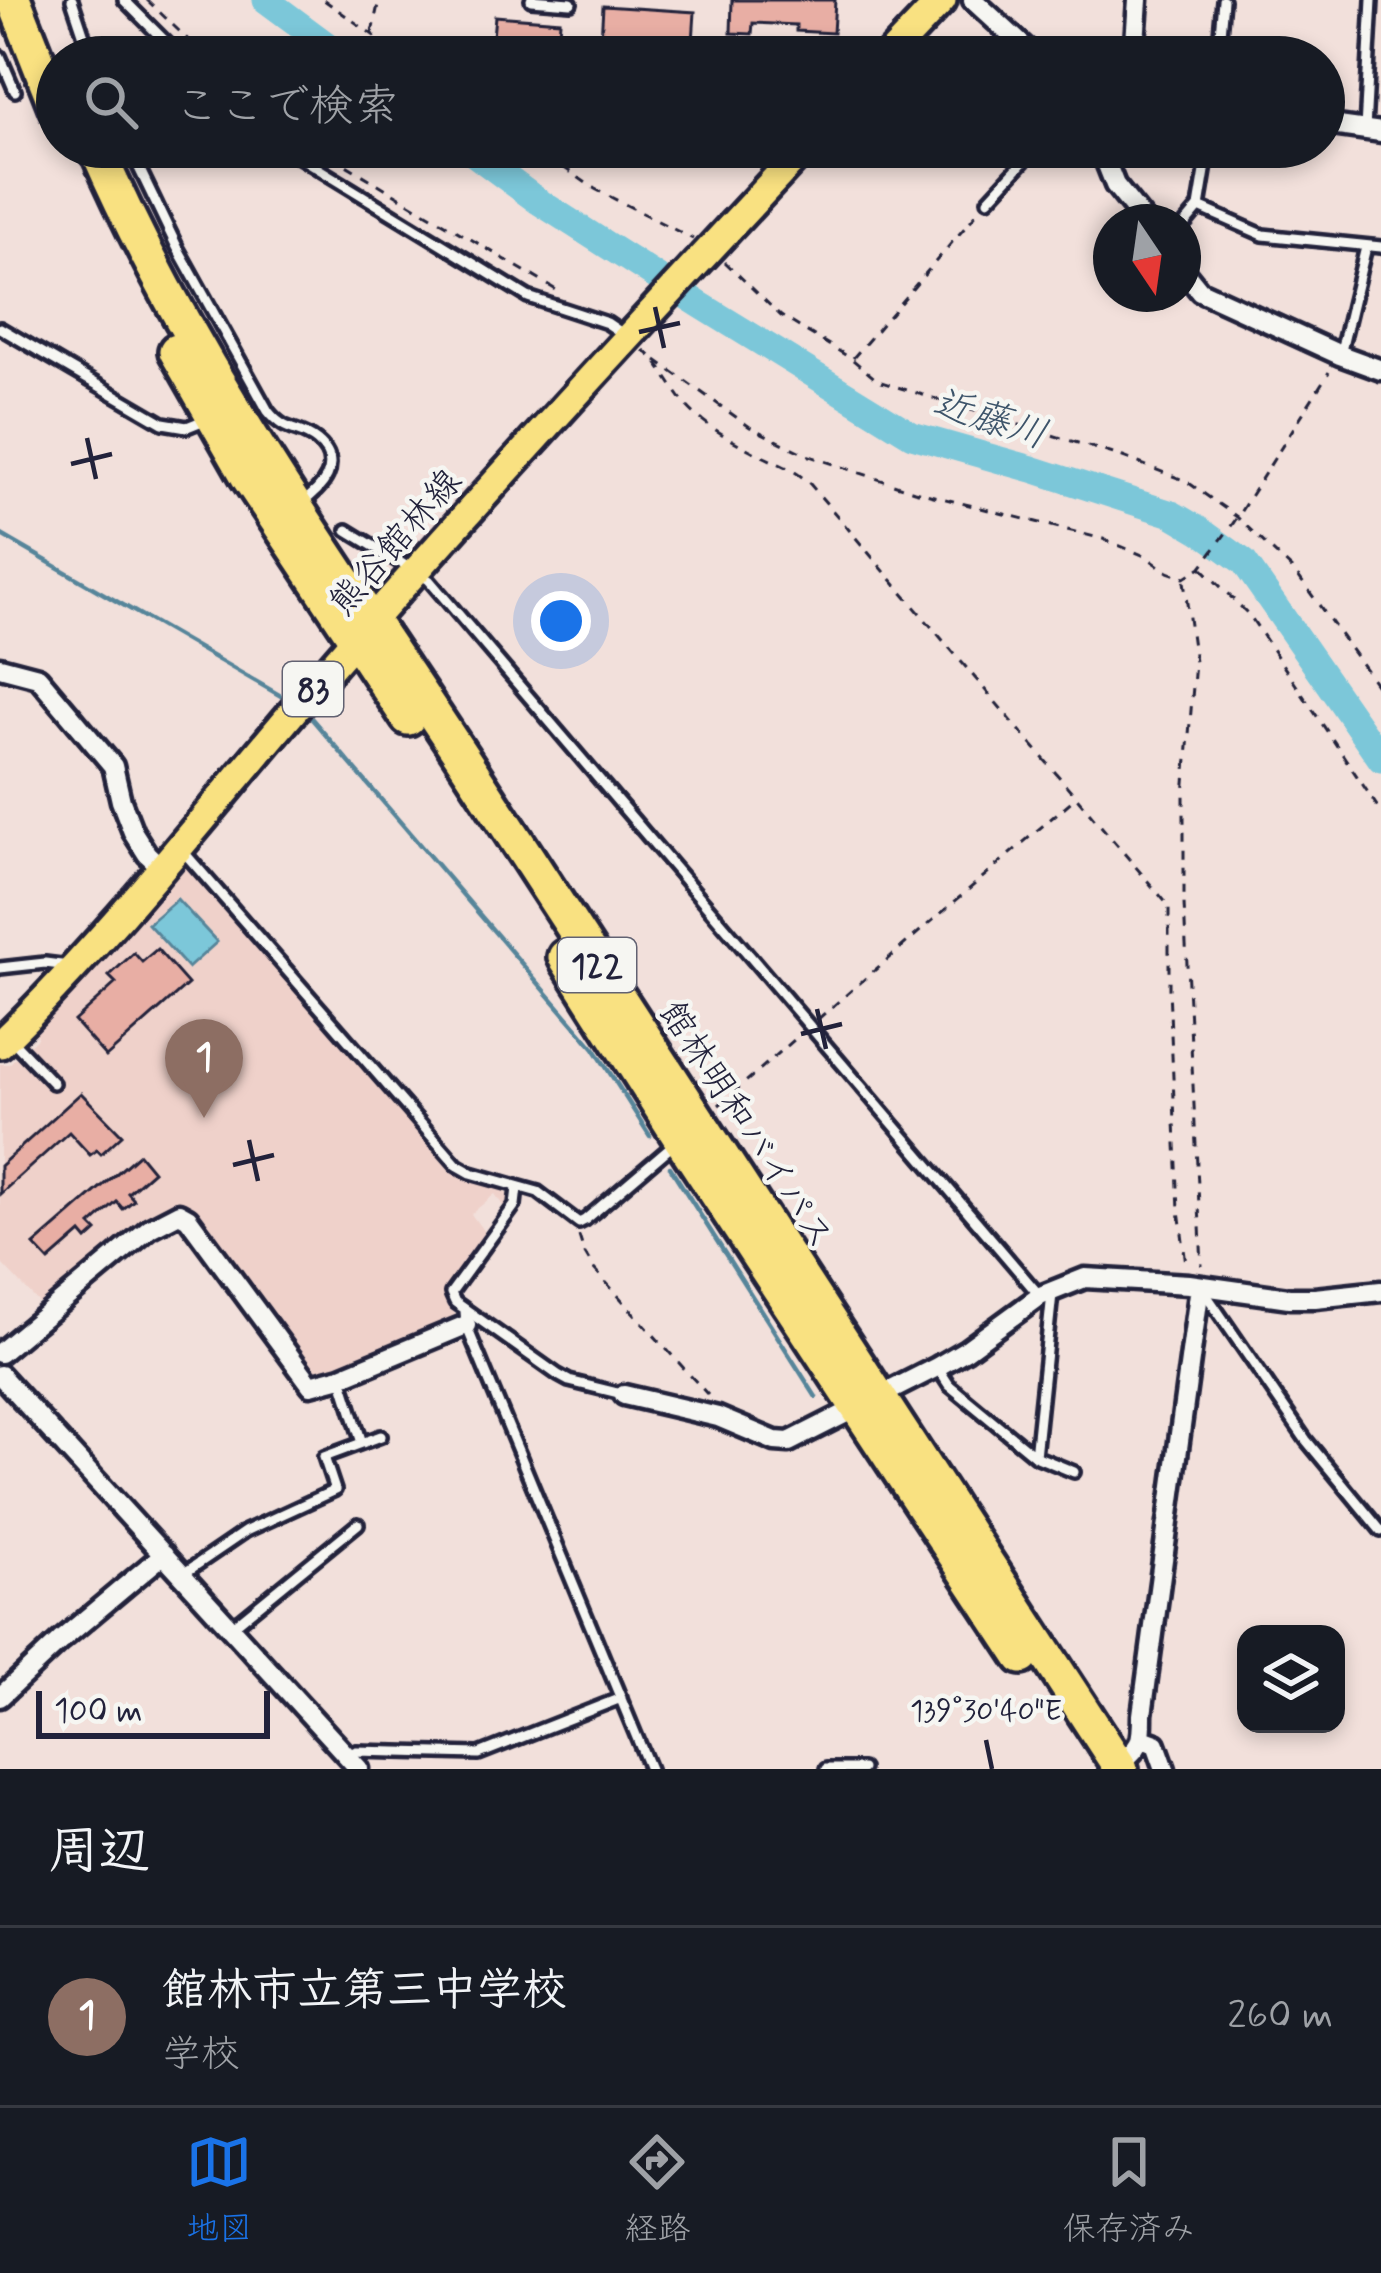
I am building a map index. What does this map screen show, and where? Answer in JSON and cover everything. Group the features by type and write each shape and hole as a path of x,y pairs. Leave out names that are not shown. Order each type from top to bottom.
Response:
{"highway":[{"path":"14,0 36,56"},
{"path":"35,0 50,36"},
{"name":"館林明和バイパス","path":"84,168 212,417 364,631"},
{"name":"館林明和バイパス","path":"106,168 175,307 455,786 690,1130 1111,1768"}],"main road":[{"path":"908,36 941,0"},
{"name":"83","path":"700,259 785,168"},
{"name":"熊谷館林線","path":"4,1040 74,969 415,571 700,259"}],"street":[{"path":"973,0 1012,36"},
{"path":"1135,36 1138,0"},
{"path":"1109,168 1131,204"},
{"path":"1201,291 1381,370"},
{"path":"0,667 38,677 113,766 127,820 147,854 170,856"},
{"path":"0,1353 150,1228 179,1213 188,1218 306,1381 315,1385 340,1378 465,1318"},
{"path":"624,1395 718,1417 789,1442 966,1350 1046,1294 1085,1278 1195,1285 1288,1298 1381,1291"},
{"path":"1111,1768 1138,1748 1142,1738 1195,1285"},
{"path":"0,1375 352,1763"},
{"path":"0,1696 164,1554"},
{"path":"1142,1738 1156,1744 1165,1769"}],"lane":[{"path":"72,0 85,36"},
{"path":"124,0 161,36"},
{"path":"531,0 571,3"},
{"path":"1220,36 1223,0"},
{"path":"1372,0 1373,130"},
{"path":"0,56 15,91"},
{"path":"139,168 177,247 268,410 285,428 320,443 326,453 329,474 325,484 296,507"},
{"path":"317,168 528,297 607,323 628,337"},
{"path":"988,200 1018,168"},
{"path":"1200,204 1206,168"},
{"path":"1201,208 1263,235 1381,247"},
{"path":"1340,355 1366,247"},
{"path":"0,328 163,424 187,427 212,417"},
{"path":"347,530 438,590 1046,1294 1035,1456"},
{"path":"170,856 457,1165 471,1173 538,1192 579,1222 690,1130"},
{"path":"0,968 52,963 74,969"},
{"path":"4,1040 53,1083"},
{"path":"517,1188 515,1204 451,1293 650,1769"},
{"path":"1195,1285 1306,1440 1381,1532"},
{"path":"465,1318 569,1381 624,1395"},
{"path":"937,1366 949,1384 1035,1456 1074,1472"},
{"path":"340,1378 362,1443"},
{"path":"182,1575 247,1532 335,1490 324,1457 381,1436"},
{"path":"230,1628 358,1524"},
{"path":"352,1763 356,1751 478,1754 621,1698"},
{"path":"826,1769 862,1769"}],"path":[{"path":"147,0 184,36"},
{"path":"324,0 371,35 379,0"},
{"path":"352,168 541,279 591,318"},
{"path":"564,168 642,216 684,233 700,259 723,260 781,316 878,381 1186,481 1296,573 1381,691"},
{"path":"851,359 988,200"},
{"path":"628,337 750,427 807,455 914,491 1103,538 1184,578"},
{"path":"1184,578 1203,565 1236,519 1340,355"},
{"path":"655,359 677,396 697,416 810,484 1169,906 1179,1210 1195,1285"},
{"path":"1203,565 1250,616 1381,812"},
{"path":"1184,578 1195,662 1184,795 1184,904 1202,1272 1195,1285"},
{"path":"690,1130 1078,796"},
{"path":"579,1222 579,1240 594,1269 709,1396 718,1417"}],"shaded area":[{"path":"180,862 187,862 454,1171 503,1190 512,1199 506,1210 495,1194 471,1214 487,1236 445,1297 458,1320 322,1380 308,1377 184,1205 147,1222 45,1309 0,1262 0,1064 9,1064 37,1038 35,1024"}],"water":[{"path":"177,899 217,942 188,968 148,924"}],"building":[{"path":"732,0 835,0 833,33 753,23 752,34 731,33"},
{"path":"603,6 695,12 693,36 601,36"},
{"path":"495,16 560,21 559,36 493,36"},
{"path":"157,949 188,984 106,1057 74,1021 116,983 109,976 134,953 142,962"},
{"path":"81,1093 122,1135 101,1154 97,1150 90,1155 69,1132 0,1194 0,1166"},
{"path":"139,1154 153,1171 128,1193 134,1200 123,1209 117,1202 91,1225 97,1231 87,1240 81,1233 49,1261 34,1245"}],"waterway":[{"name":"近藤川","path":"266,0 315,36"},
{"name":"近藤川","path":"493,168 699,304 912,435 1172,514 1201,531 1244,562 1381,759"},
{"path":"0,534 281,696"},
{"path":"312,719 594,1048 650,1136"},
{"path":"670,1167 816,1397"}],"place":[{"name":"館林市立第三中学校","path":"204,1118"}]}
